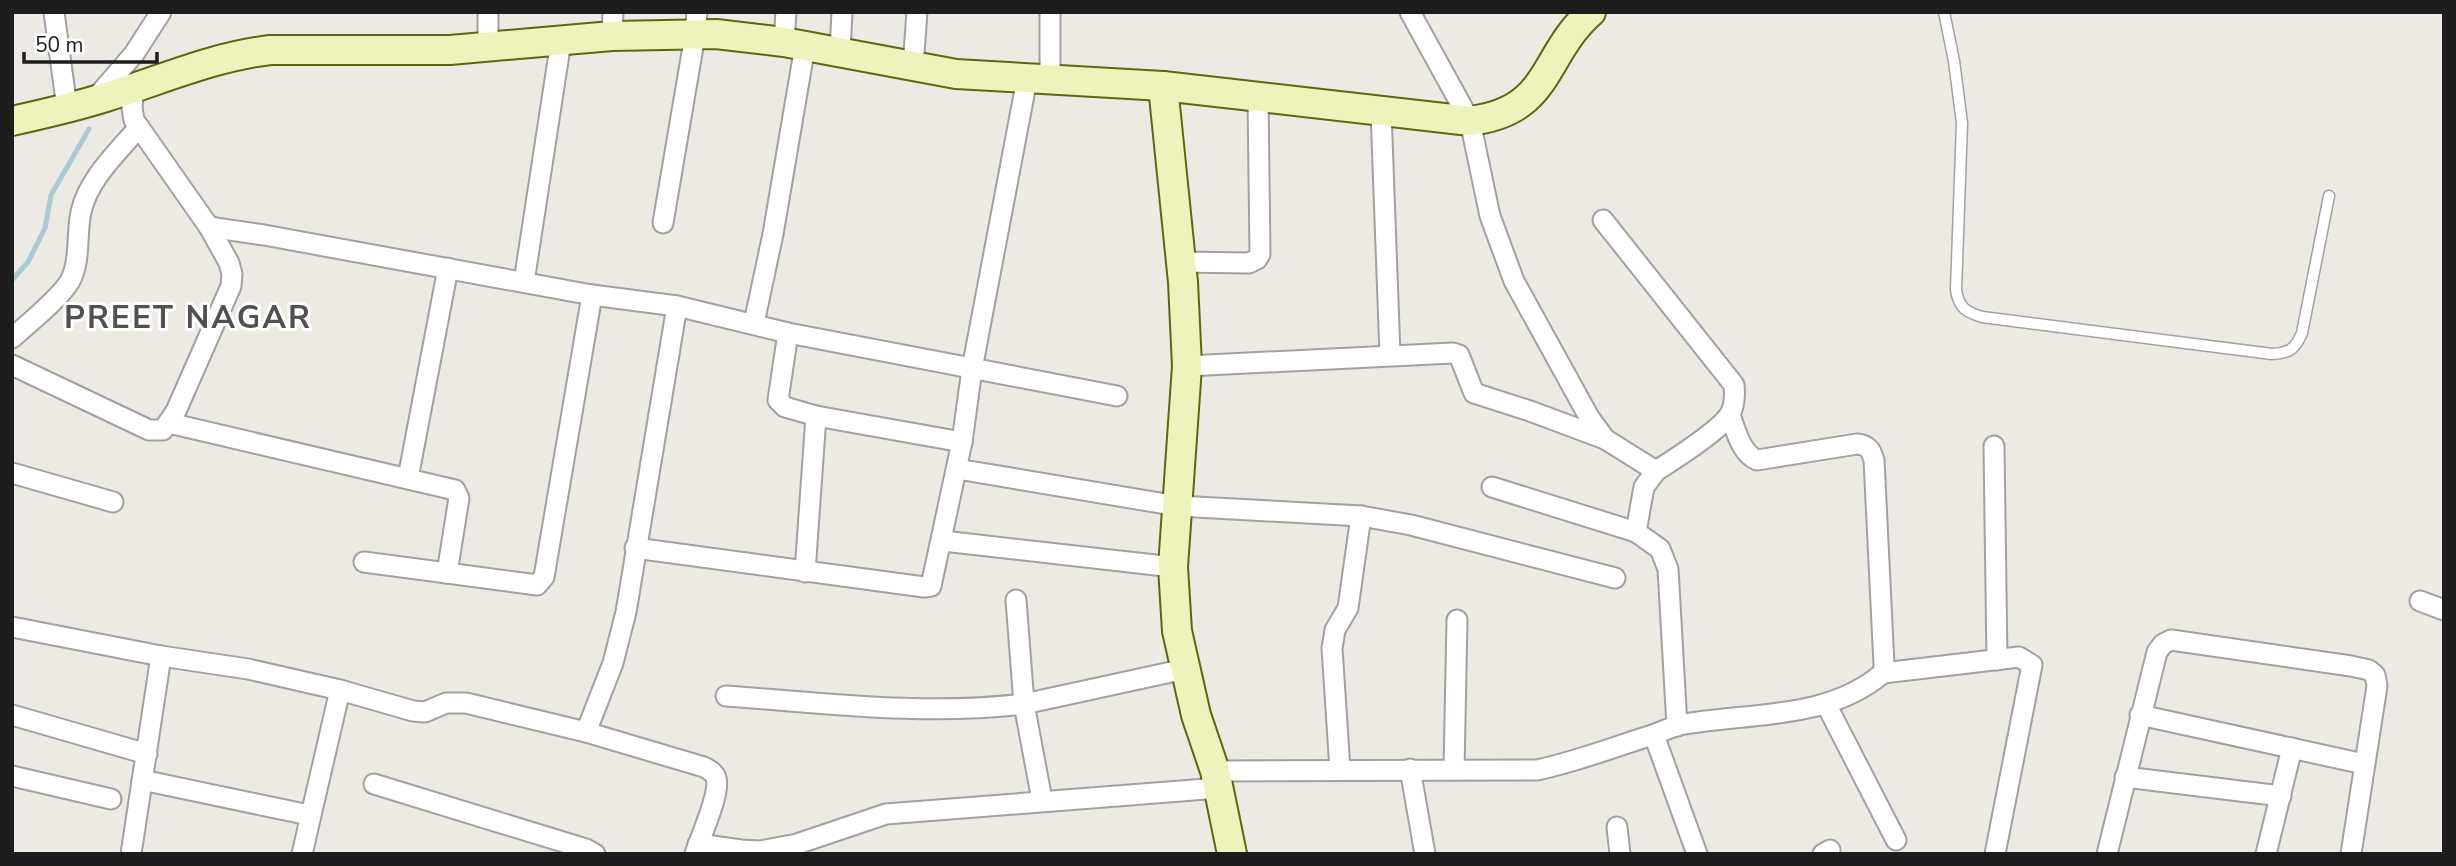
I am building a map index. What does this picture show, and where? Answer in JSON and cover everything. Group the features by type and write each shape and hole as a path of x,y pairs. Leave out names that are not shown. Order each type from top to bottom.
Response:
{"street":[{"path":"12,365 149,430 163,430 169,423 231,286 229,263 209,227 134,120 132,108 104,97 54,12"},
{"path":"104,97 161,12"},
{"path":"488,12 488,48"},
{"path":"754,323 773,234 794,44 786,12"},
{"path":"840,52 842,12"},
{"path":"914,67 917,12"},
{"path":"635,548 805,572 931,586 957,469 972,369 1039,79 1051,12"},
{"path":"1410,12 1470,121 1490,216 1514,281 1605,439"},
{"path":"12,121 104,97 219,58 257,51 402,52 488,48 561,41 612,24 696,24 728,35 794,44 956,74 1163,86 1470,121 1489,119 1526,101 1543,79 1575,19"},
{"path":"663,223 696,24"},
{"path":"524,282 561,41"},
{"path":"1163,86 1181,262 1187,366 1173,567 1177,631 1196,715 1217,780 1232,854"},
{"path":"1181,262 1249,262 1257,260 1260,254 1258,97"},
{"path":"1381,111 1390,355"},
{"path":"12,338 70,281 76,261 79,221 84,201 103,169 139,127"},
{"path":"1603,220 1734,385 1736,398 1730,415 1693,447 1656,471 1644,487 1636,532"},
{"path":"209,227 592,295 677,306 789,333 1117,396"},
{"path":"408,478 448,268"},
{"path":"364,562 537,585 544,577 592,295"},
{"path":"586,732 620,638 677,306"},
{"path":"789,333 778,400 785,407 816,416 962,442"},
{"path":"1187,366 1453,353 1459,355 1474,393 1605,439 1656,471"},
{"path":"1730,415 1744,449 1749,456 1757,460 1857,444 1871,450 1874,460 1881,675"},
{"path":"805,572 816,416"},
{"path":"169,423 455,490 459,498 447,573"},
{"path":"1994,446 1997,660"},
{"path":"957,469 1178,506 1361,516 1411,525 1615,578"},
{"path":"12,473 113,502"},
{"path":"1492,486 1636,532 1660,549 1668,569 1677,726"},
{"path":"1340,770 1332,648 1335,630 1348,608 1361,516"},
{"path":"943,541 1173,567"},
{"path":"1016,600 1024,704 1042,800"},
{"path":"2420,601 2444,610"},
{"path":"1454,770 1457,621"},
{"path":"12,627 161,656 248,668 414,711 425,712 446,703 466,703 586,732 704,767 713,772 717,780 716,791 697,849 760,851 782,850 886,814 985,807 1217,780 1340,770 1537,770 1558,766 1677,726 1773,714 1826,704 1866,687 1881,675 2020,657 2032,665 1995,854"},
{"path":"2107,854 2157,652 2163,644 2171,640 2351,666 2369,670 2375,675 2376,686 2351,854"},
{"path":"131,854 161,656"},
{"path":"726,696 902,708 998,707 1024,704 1185,669"},
{"path":"302,854 340,690"},
{"path":"1826,704 1896,840"},
{"path":"12,715 147,754"},
{"path":"2140,715 2364,764"},
{"path":"1654,735 1697,854"},
{"path":"2266,854 2292,748"},
{"path":"1410,769 1425,854"},
{"path":"12,776 111,799"},
{"path":"2124,777 2281,796"},
{"path":"142,780 309,815"},
{"path":"374,784 595,854"},
{"path":"1617,827 1620,854"}],"lane":[{"path":"1944,12 1962,123 1956,290 1958,303 1966,312 1982,317 2287,354 2296,347 2302,333 2329,196"}],"waterway":[{"path":"12,280 28,262 45,228 51,195 89,129"}],"district":[{"name":"PREET NAGAR","path":"188,317"}]}
